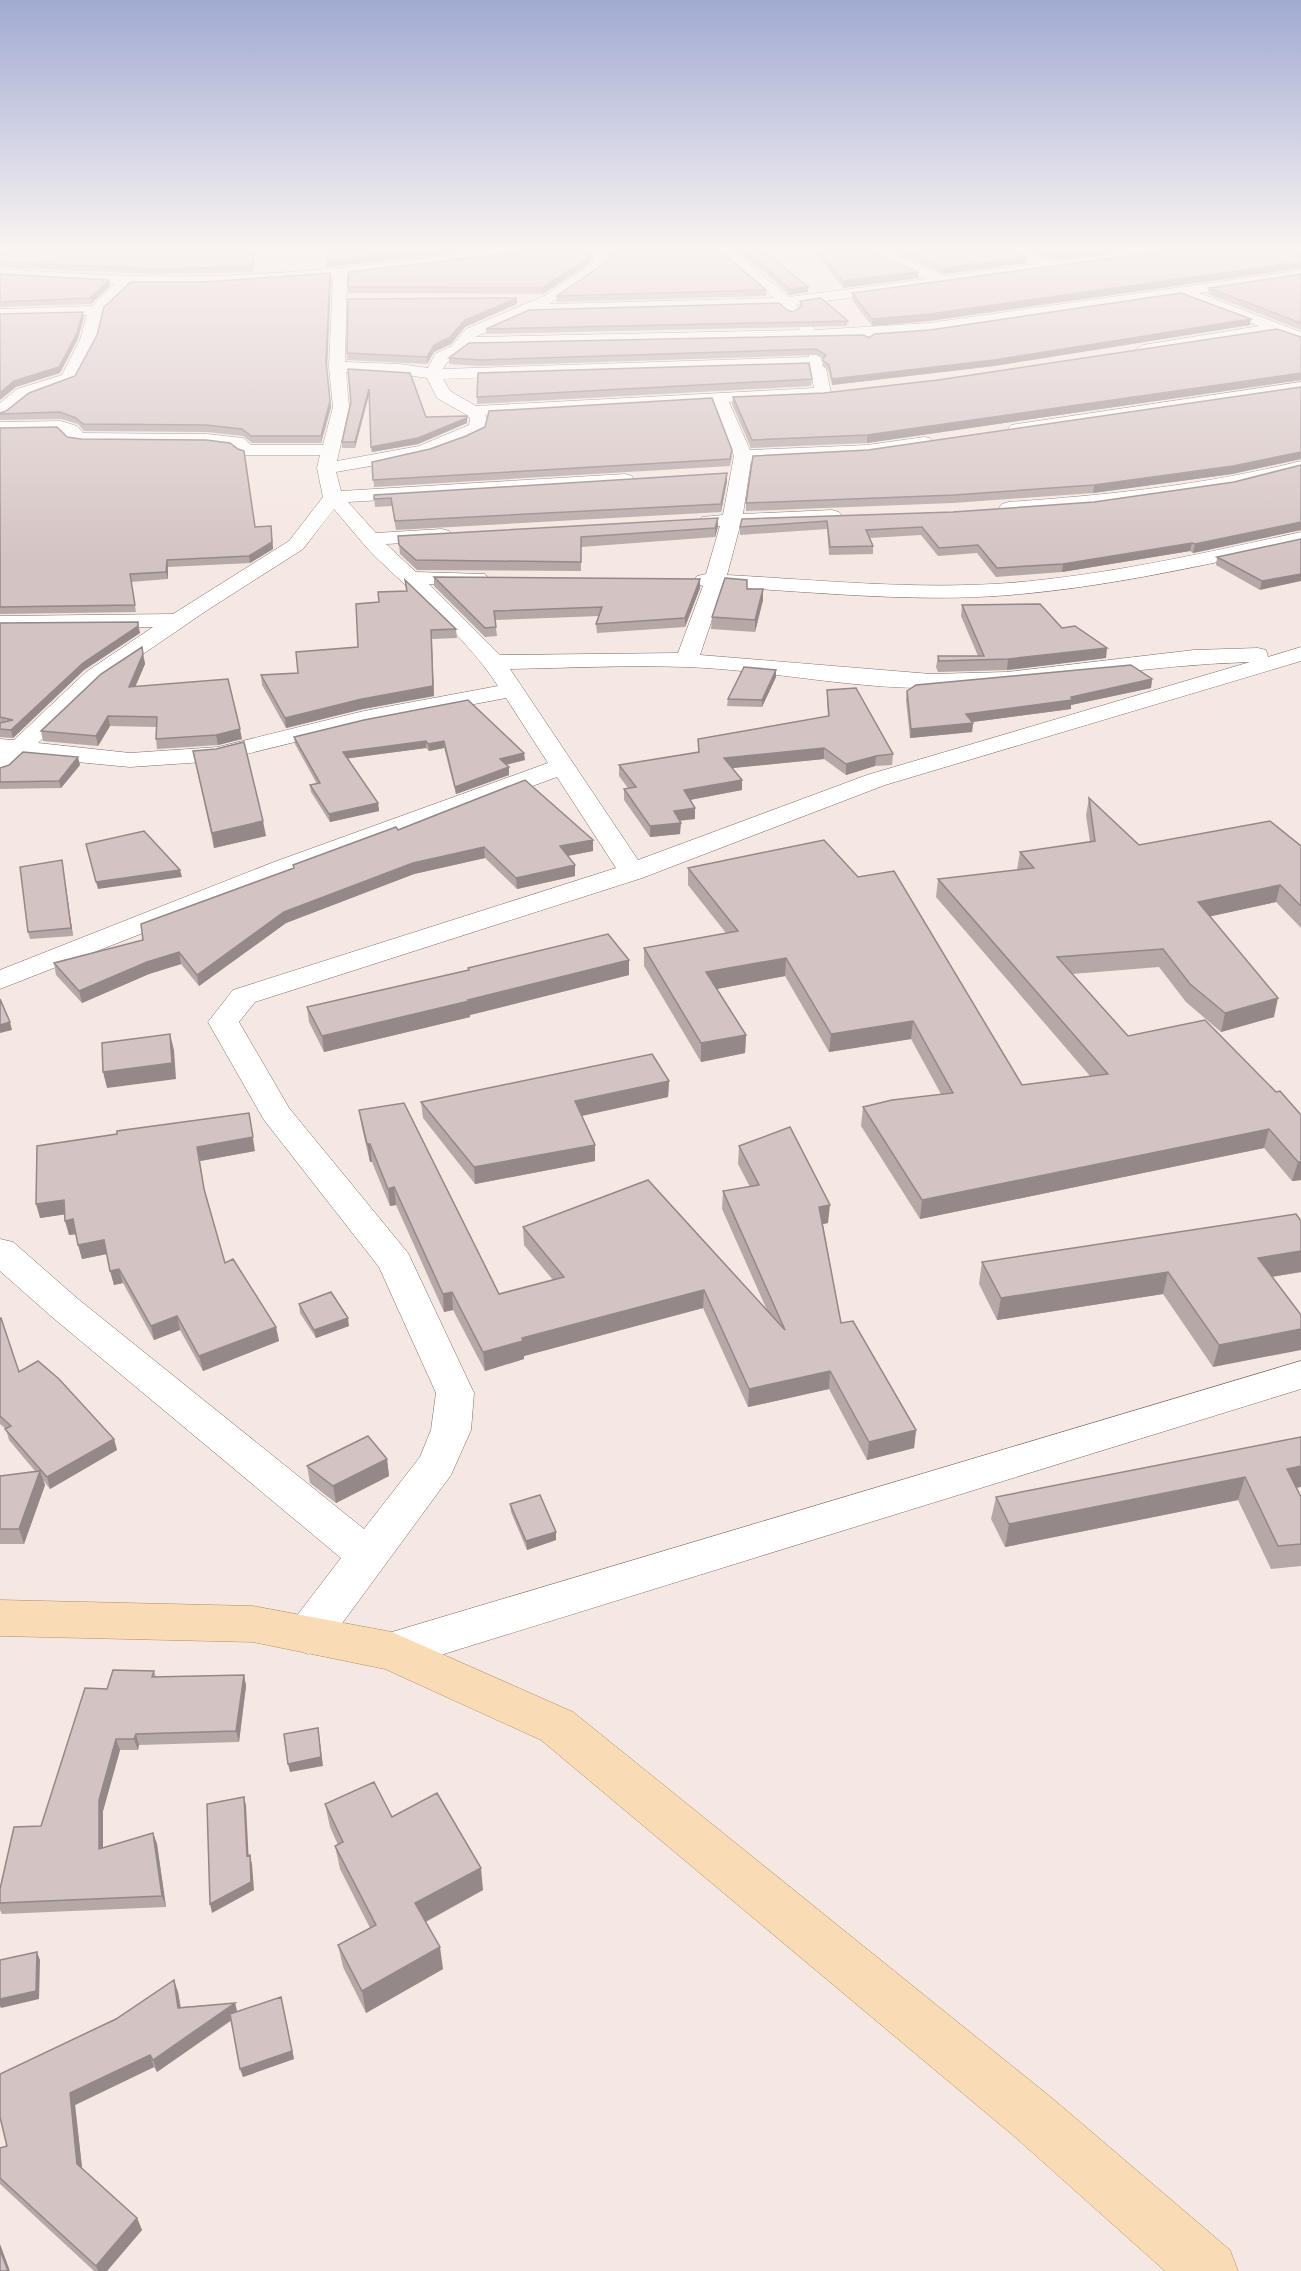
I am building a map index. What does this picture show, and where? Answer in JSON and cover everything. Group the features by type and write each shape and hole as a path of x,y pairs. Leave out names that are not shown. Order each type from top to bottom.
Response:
{"main road":[{"path":"0,1618 253,1624 392,1651 557,1726 1034,2118 1209,2271"}],"street":[{"path":"0,412 23,393 68,378 81,354"},
{"path":"339,354 337,367 341,407 328,459 333,496 389,559 411,578 494,662 632,872"},
{"path":"433,374 441,357 448,354"},
{"path":"473,411 829,393 814,354"},
{"path":"337,367 400,369 433,374 816,362"},
{"path":"0,427 61,426 71,430 75,437 83,438 237,442 246,450 328,459 407,453 456,439 477,428 479,419 473,411 443,394 433,374"},
{"path":"1001,431 1301,387"},
{"path":"687,660 716,580 732,519 742,464 719,397"},
{"path":"717,474 742,464 945,440"},
{"path":"991,510 1073,503 1202,487 1256,479 1301,466"},
{"path":"0,766 10,746 94,677 177,620 296,545 333,496 647,478"},
{"path":"686,522 850,516"},
{"path":"372,539 465,534"},
{"path":"680,579 926,592 1010,589 1160,569 1301,538"},
{"path":"411,578 493,578"},
{"path":"0,622 177,620"},
{"path":"494,662 687,660 816,673 931,681 1007,679 1194,657 1301,654"},
{"path":"308,1635 437,1464 451,1430 455,1393 395,1262 275,1113 223,1022 244,996 632,872 876,780 1301,654"},
{"path":"10,746 130,760 218,754 364,718 512,690"},
{"path":"0,980 284,868 561,766"},
{"path":"0,1251 65,1308 368,1556"},
{"path":"392,1651 1301,1375"}],"building":[{"path":"0,354 66,354 59,367 14,381 0,393"},
{"path":"87,354 326,354 330,401 321,436 251,436 242,429 206,425 83,424 76,418 60,412 0,414 29,393 75,376"},
{"path":"367,354 429,354 427,357"},
{"path":"454,354 664,354 480,360 449,358"},
{"path":"824,354 1032,354 832,379 829,365 822,360 826,355"},
{"path":"1111,354 1301,354 1301,373 867,435 752,440 733,397 824,393 938,380"},
{"path":"809,363 812,379 477,397 478,373"},
{"path":"348,369 410,373 426,417 467,416 467,418 418,438 371,447 369,389 355,442 342,442 351,402"},
{"path":"1301,387 1301,452 1233,466 1094,485 954,495 746,503 753,456 868,450"},
{"path":"712,398 732,450 730,459 373,480 372,462 430,449 466,436 485,427 489,411"},
{"path":"57,427 67,437 81,439 206,440 230,443 244,451 255,527 271,526 272,542 249,556 167,560 166,572 130,574 135,605 0,607 0,428"},
{"path":"1301,465 1301,522 1195,544 1063,564 997,568 978,545 939,548 922,527 866,530 873,546 830,547 827,521 740,527 742,519 953,512 1094,502 1234,482"},
{"path":"727,473 721,504 395,521 391,498 374,499 374,495"},
{"path":"718,518 715,528 581,537 581,562 416,560 399,545 398,536"},
{"path":"1301,539 1301,574 1262,581 1217,557"},
{"path":"434,577 700,579 685,618 596,624 602,607 494,611 496,627 485,628"},
{"path":"725,578 747,580 747,589 763,589 755,620 712,617"},
{"path":"405,580 456,629 431,630 433,686 362,699 285,718 261,675 298,673 296,652 358,647 356,604 379,602 378,592 407,591"},
{"path":"1040,604 1062,628 1075,626 1107,648 1008,659 939,661 938,656 984,656 962,605"},
{"path":"138,622 138,626 83,663 11,730 0,729 0,723 13,720 0,717 0,623"},
{"path":"142,647 143,654 129,687 228,679 240,729 216,735 156,739 157,717 108,716 96,736 41,731 101,674"},
{"path":"1131,665 1152,679 1071,697 1072,700 966,714 973,723 911,729 907,691 916,685"},
{"path":"744,667 776,670 762,700 728,699"},
{"path":"856,688 893,754 846,764 824,748 724,758 742,780 684,790 695,808 674,811 681,823 650,826 624,789 636,787 619,765 699,752 698,739 829,716 827,690"},
{"path":"468,700 524,753 500,759 509,767 455,787 444,741 428,744 426,741 343,752 378,803 329,814 310,785 320,783 294,737 364,720"},
{"path":"244,742 263,821 212,833 193,751 216,749"},
{"path":"23,752 78,757 59,781 0,782 0,768 9,765"},
{"path":"525,780 593,840 560,846 575,865 516,878 484,847 413,863 284,912 197,975 179,952 147,962 79,991 54,963 143,940 141,924 294,868 293,865 396,827 398,830"},
{"path":"1089,798 1139,845 1270,821 1301,846 1301,906 1280,885 1198,902 1278,998 1225,1013 1190,984 1163,949 1057,957 1128,1036 1205,1020 1276,1092 1280,1091 1301,1115 1301,1162 1298,1162 1269,1129 922,1200 863,1107 892,1100 953,1093 913,1021 831,1034 786,958 706,972 746,1035 701,1043 644,948 738,931 688,868 824,840 858,877 894,871 1022,1085 1108,1074 938,879 1034,868 1020,852 1095,841"},
{"path":"144,831 180,870 96,882 86,844"},
{"path":"62,860 71,928 28,932 20,867"},
{"path":"608,934 629,960 322,1036 307,1007 469,970 468,968"},
{"path":"0,999 10,1022 0,1025"},
{"path":"170,1034 172,1063 103,1072 102,1043"},
{"path":"652,1054 669,1081 575,1101 595,1145 474,1167 421,1102"},
{"path":"404,1103 499,1294 564,1277 523,1227 648,1180 785,1330 723,1191 759,1185 739,1146 790,1127 830,1205 819,1207 841,1323 853,1321 916,1430 869,1442 830,1371 749,1389 704,1290 522,1338 523,1341 483,1352 452,1292 443,1294 394,1187 388,1189 370,1144 367,1144 359,1110"},
{"path":"249,1113 253,1137 197,1147 204,1189 225,1263 233,1259 276,1327 199,1356 177,1316 151,1326 119,1269 110,1271 104,1240 78,1245 73,1219 65,1221 64,1200 36,1204 37,1146 117,1134 117,1131"},
{"path":"1296,1214 1301,1221 1301,1251 1258,1258 1301,1315 1301,1329 1219,1345 1168,1272 1001,1298 982,1262"},
{"path":"331,1292 348,1318 314,1330 299,1304"},
{"path":"0,1318 19,1372 38,1361 59,1379 114,1439 47,1477 5,1429 11,1426 0,1416"},
{"path":"368,1436 387,1459 333,1486 307,1466"},
{"path":"1301,1437 1301,1466 1287,1469 1301,1497 1301,1544 1278,1546 1245,1477 1009,1524 996,1497"},
{"path":"40,1471 19,1529 0,1529 0,1476"},
{"path":"540,1495 556,1532 526,1541 510,1504"},
{"path":"113,1670 154,1671 152,1677 244,1675 236,1731 136,1734 134,1739 116,1739 99,1800 99,1849 153,1833 162,1896 0,1903 0,1889 14,1827 41,1826 85,1688 107,1689"},
{"path":"318,1728 321,1757 288,1764 284,1734"},
{"path":"374,1782 392,1817 437,1793 481,1868 415,1903 440,1947 362,1991 338,1945 376,1925 335,1846 343,1842 325,1804"},
{"path":"244,1797 247,1856 250,1855 251,1882 210,1904 207,1804"},
{"path":"37,1952 36,1991 0,1999 0,1960"},
{"path":"174,1980 178,2008 235,2003 153,2060 150,2055 70,2093 77,2164 137,2218 96,2266 0,2178 0,2148 7,2146 0,2117 0,2074 116,2019"},
{"path":"281,1997 292,2051 240,2069 230,2014"},
{"path":"0,2250 8,2271 0,2271"}]}
